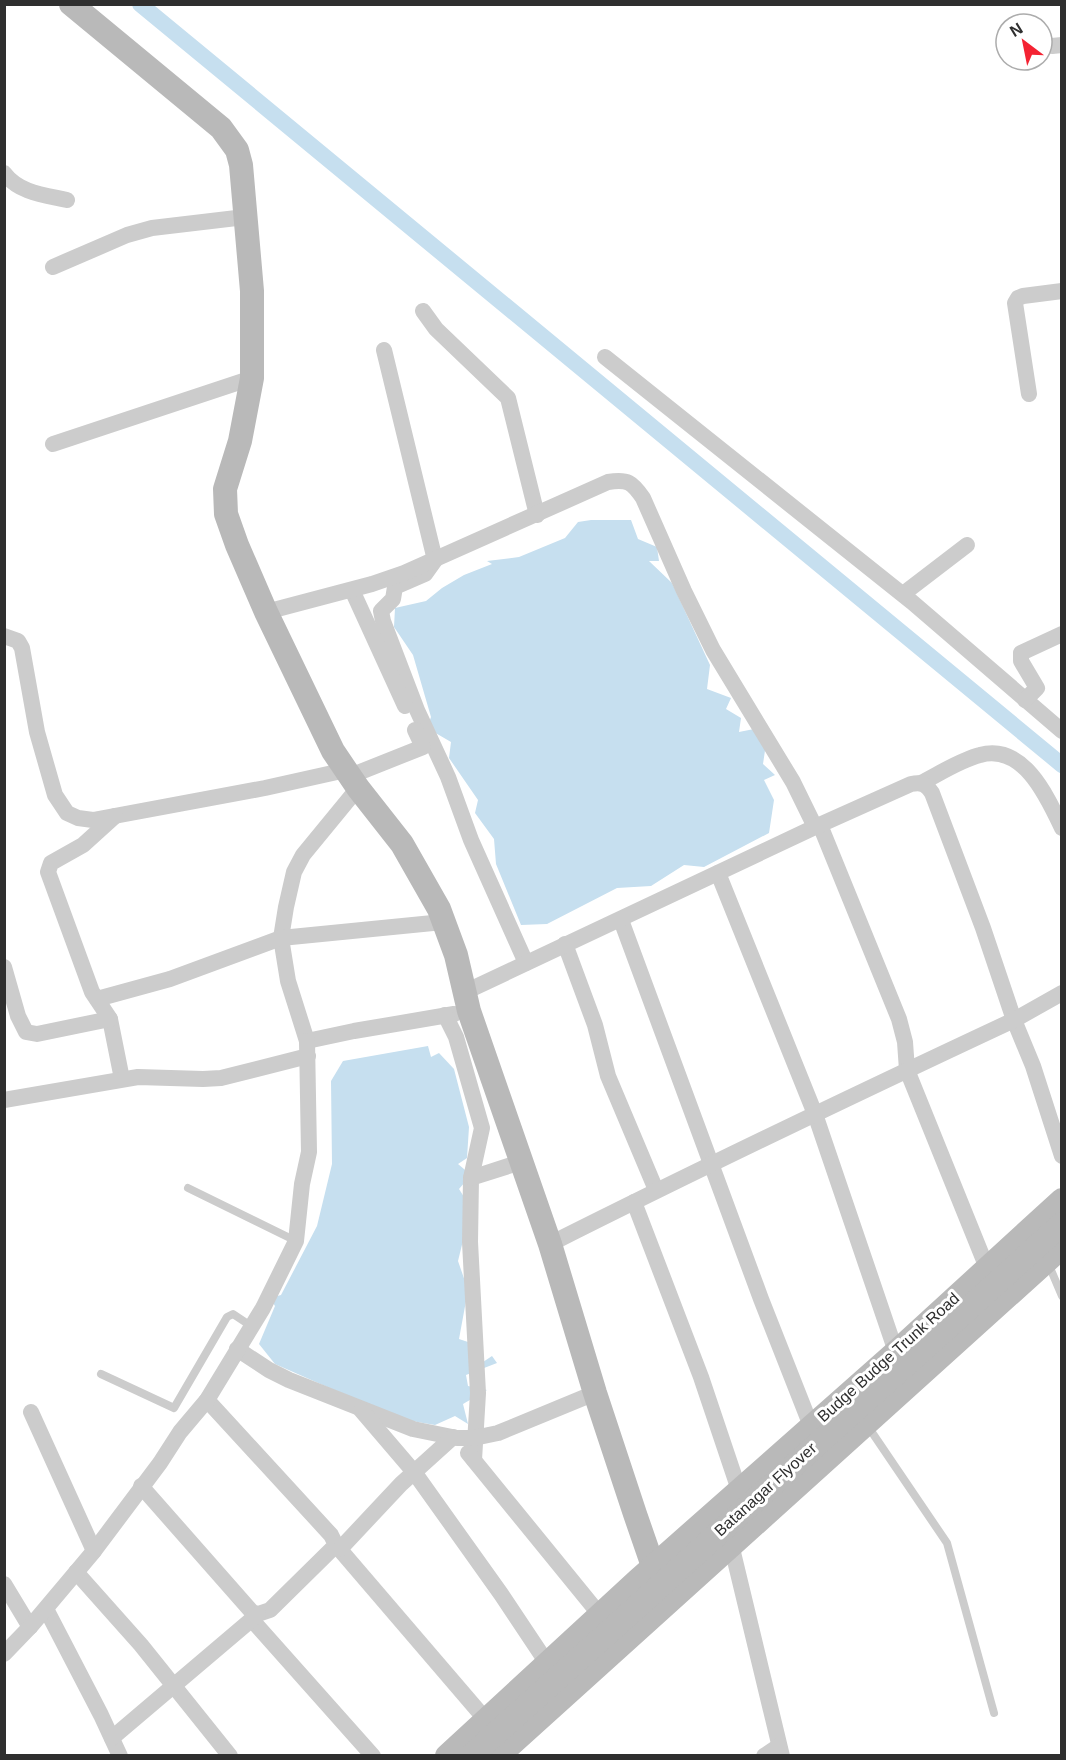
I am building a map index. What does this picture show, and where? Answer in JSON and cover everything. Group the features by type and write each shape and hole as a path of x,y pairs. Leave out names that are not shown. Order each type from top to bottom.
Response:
{"street":[{"path":"71,4 221,129 237,150 241,165 252,291 252,378 240,441 225,489 226,514 266,612 333,751 402,844 423,879 443,922 456,955 467,1002 550,1244 595,1393 653,1566 677,1593"},
{"path":"4,173 16,186 67,200"},
{"path":"53,267 127,235 152,228 245,217"},
{"path":"1029,393 1015,303 1023,296 1062,291"},
{"path":"423,311 436,329 508,398 537,515"},
{"path":"384,350 435,560 425,574 395,587 393,599 381,611 382,621 471,840 526,963"},
{"path":"605,357 903,594 1062,731"},
{"path":"53,444 252,378"},
{"path":"266,612 386,580 608,482 622,480 634,485 643,498 713,650 817,826 899,1018 905,1042 907,1070 987,1268"},
{"path":"903,594 967,545"},
{"path":"4,636 18,641 22,648 37,732 55,795 68,813 78,818 93,820 265,788 351,778 423,747 352,590"},
{"path":"1025,700 1037,688 1021,661 1021,653 1062,634"},
{"path":"4,1100 122,1079 153,1076 221,1078 308,1049 445,1016 526,963 817,826 911,784 921,783 979,755 995,753 1009,756 1023,766 1049,800 1062,828"},
{"path":"4,1654 46,1609 94,1551 207,1400 263,1308 296,1241 302,1184 309,1152 308,1049 288,981 281,938 294,872 351,778"},
{"path":"921,783 927,786 932,793 940,813 1014,1020 1033,1066 1062,1156"},
{"path":"116,815 83,846 57,859 48,867 51,882 92,992 110,1019 122,1079"},
{"path":"718,873 815,1114 896,1353"},
{"path":"621,920 761,1299 811,1426"},
{"path":"97,999 170,980 281,938 443,922"},
{"path":"565,944 595,1025 608,1076 656,1190"},
{"path":"4,968 18,1016 26,1032 38,1034 110,1019"},
{"path":"550,1244 656,1190 712,1166 815,1114 1014,1020 1062,993"},
{"path":"445,1016 456,1036 482,1128 471,1178 470,1242 478,1392 474,1460"},
{"path":"471,1178 520,1162"},
{"name":"Budge Budge Trunk Road","path":"447,1755 653,1566 896,1353 1062,1200"},
{"path":"634,1202 701,1377 739,1491"},
{"name":"Batanagar Flyover","path":"471,1755 1062,1224"},
{"name":"Budge Budge Trunk Road","path":"498,1755 1054,1253"},
{"path":"237,1349 289,1380 413,1429 455,1438 474,1438 498,1433 595,1393"},
{"path":"207,1400 331,1535 338,1547 486,1720"},
{"path":"358,1407 414,1472 547,1663"},
{"path":"31,1412 94,1551"},
{"path":"455,1438 600,1615"},
{"path":"112,1738 255,1617 270,1610 414,1472 455,1438"},
{"path":"141,1486 373,1755"},
{"path":"706,1519 731,1544 781,1751 764,1755"},
{"path":"76,1572 141,1645 230,1755"},
{"path":"4,1584 30,1627"},
{"path":"46,1609 120,1755"}],"lane":[{"path":"188,1188 296,1241"},
{"path":"1054,1253 1062,1296"},
{"path":"174,1408 227,1317 233,1314 252,1326"},
{"path":"101,1374 174,1408 190,1420"},
{"path":"866,1423 947,1544 994,1713"}],"water":[{"path":"631,520 638,539 657,547 659,561 649,561 672,583 710,665 707,689 731,698 726,709 741,718 739,732 759,728 767,737 763,764 775,775 764,780 774,800 769,833 704,867 684,865 651,886 617,888 547,924 521,925 496,864 494,839 475,813 478,800 449,758 451,742 427,728 431,717 413,655 394,627 395,608 426,601 464,575 492,564 487,561 519,557 565,538 578,522"},
{"path":"428,1046 431,1057 439,1053 454,1069 469,1127 467,1158 458,1164 471,1175 459,1189 471,1208 458,1261 468,1290 459,1339 474,1344 474,1368 492,1356 497,1363 466,1375 468,1386 487,1390 463,1404 468,1424 455,1416 435,1425 400,1419 275,1364 259,1344 275,1306 270,1298 281,1295 317,1226 332,1164 331,1081 343,1061"}],"waterway":[{"path":"140,4 1062,765"}]}
